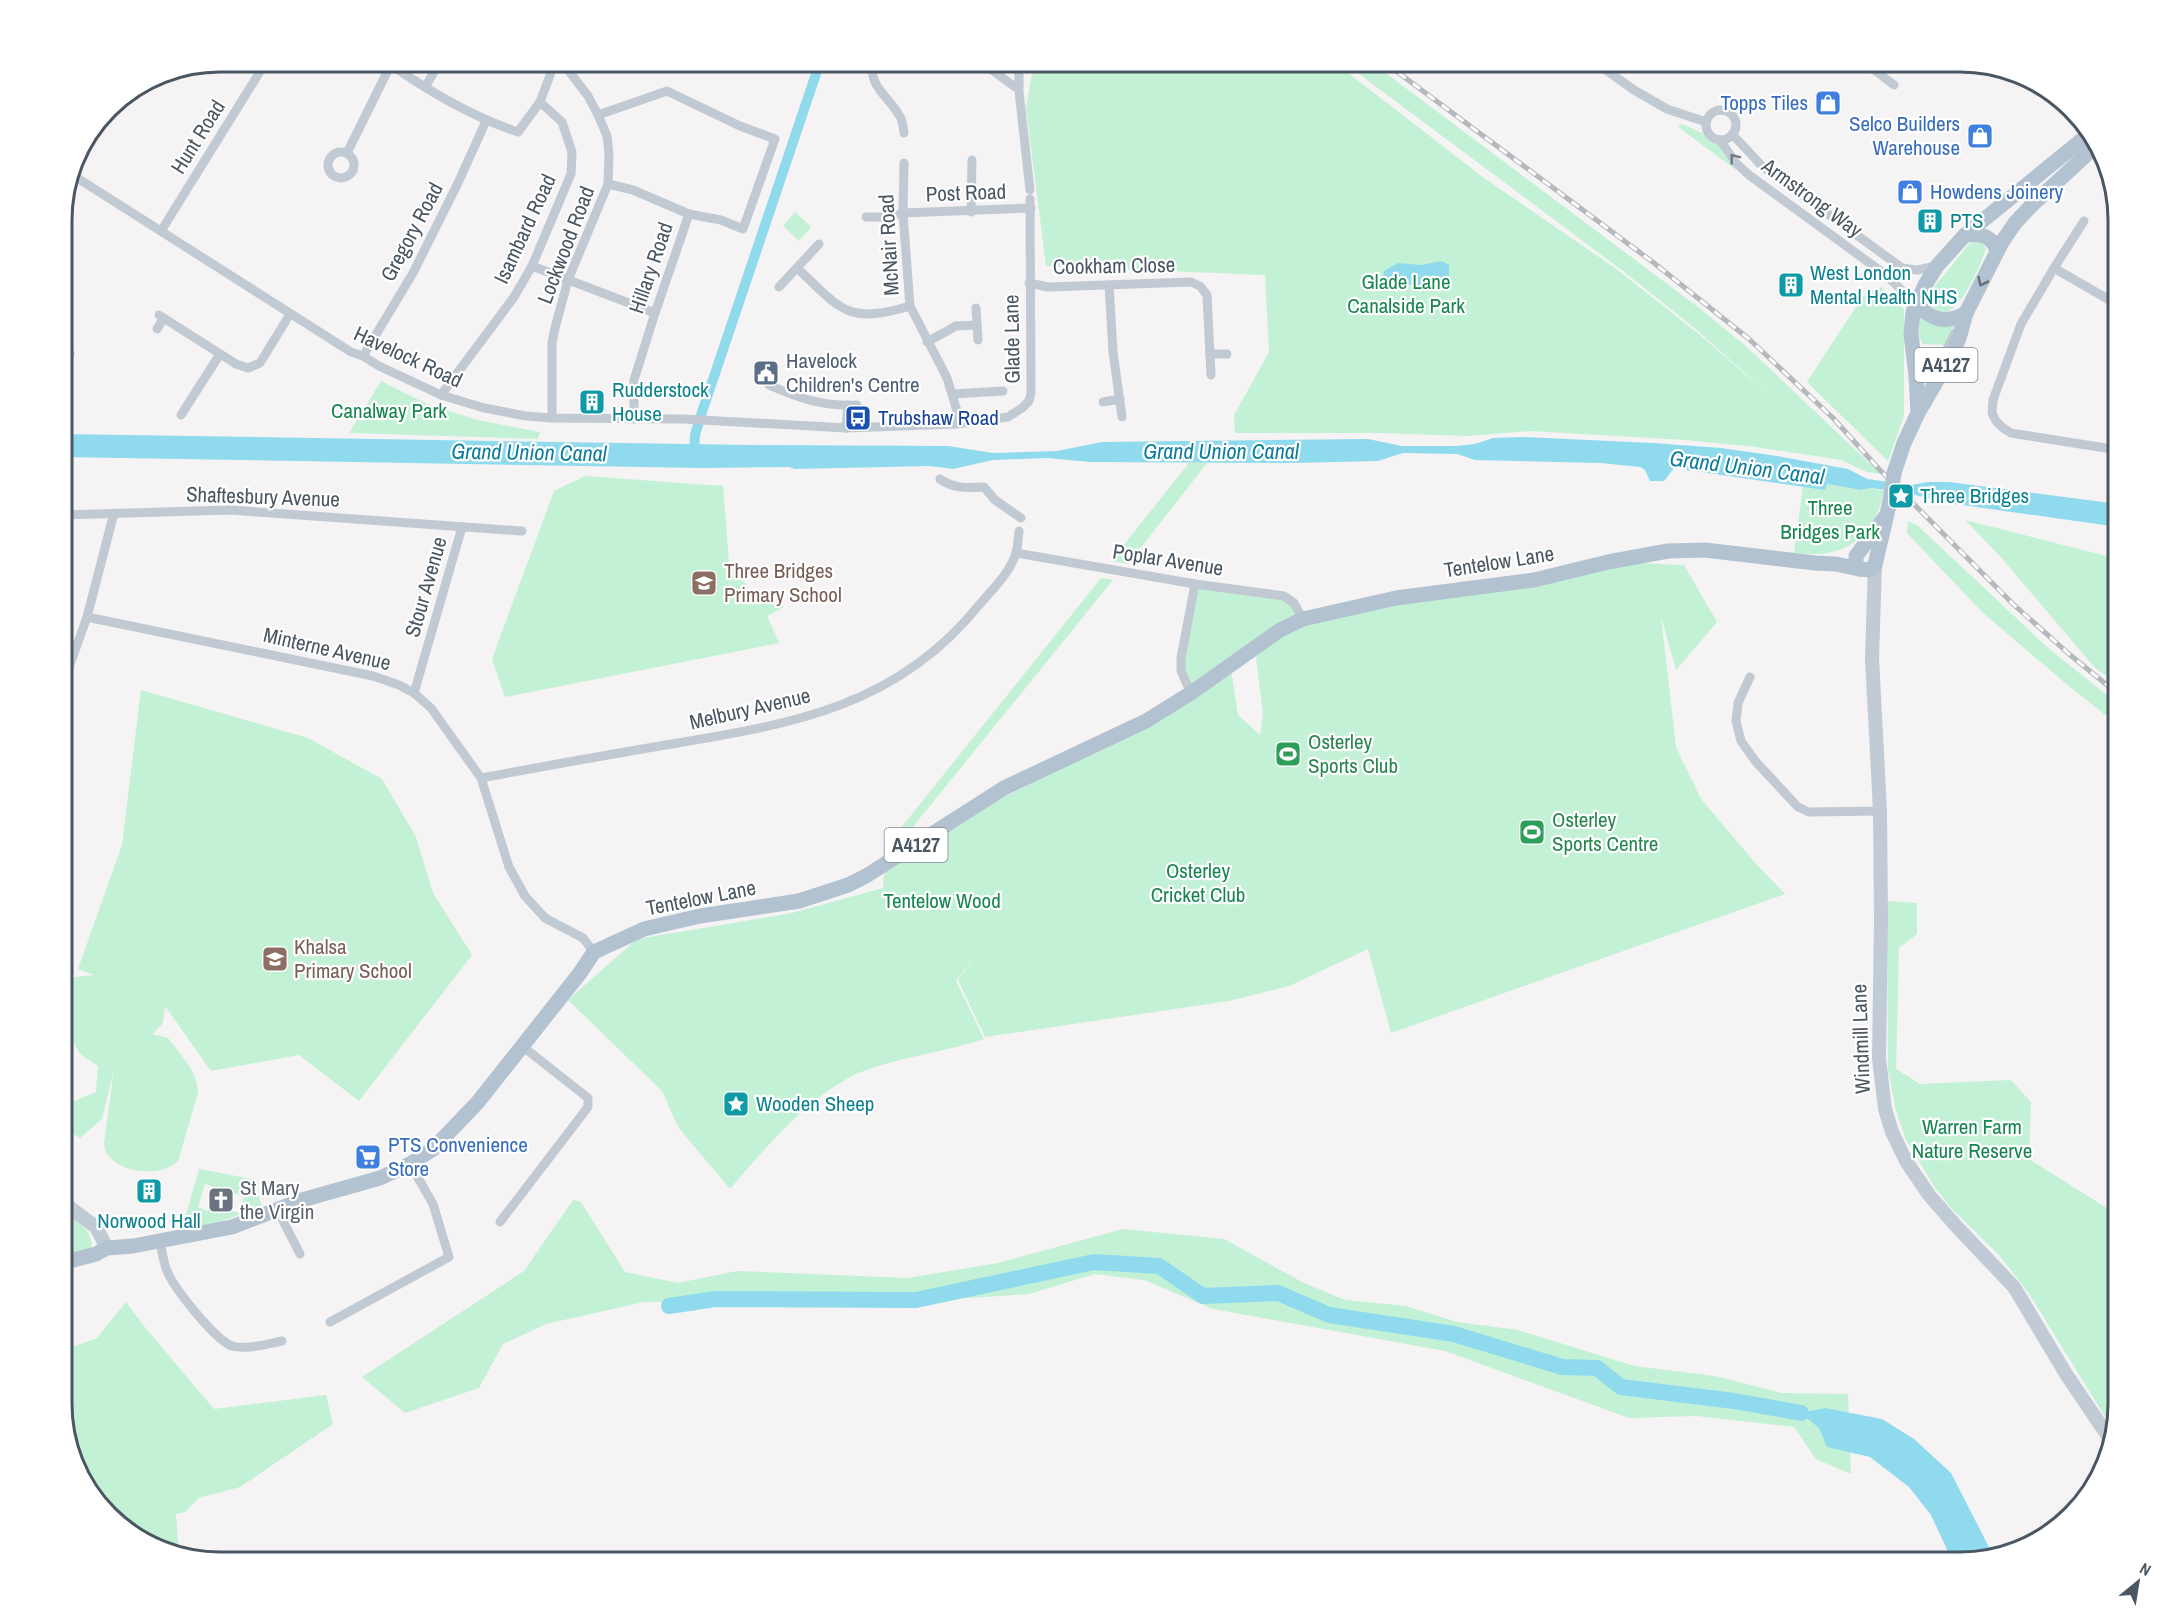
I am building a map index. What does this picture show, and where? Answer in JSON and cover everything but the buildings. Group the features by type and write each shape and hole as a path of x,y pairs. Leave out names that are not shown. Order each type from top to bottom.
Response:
{"main road":[{"name":"Windmill Lane","path":"1918,413 1911,342 1912,317 1920,294 1937,266 1965,235 2083,139"},
{"name":"Windmill Lane","path":"2091,151 2015,223 1997,251 1965,319 1954,351 1918,413 1904,443 1894,472 1885,517 1865,562 1876,597 1872,658 1880,811 1879,1058 1883,1100 1892,1132 1906,1161 1929,1195 2014,1287 2066,1374 2105,1432"},
{"path":"1965,235 1976,233 1986,236 1992,240 1997,251"},
{"path":"1916,304 1936,320 1965,319"},
{"name":"Tentelow Lane","path":"594,952 631,934 658,925 700,916 799,901 848,885 866,876 1004,788 1146,720 1191,693 1280,630 1303,619 1396,598 1534,580 1608,562 1668,551 1705,550 1815,563 1865,562"},
{"path":"72,1260 96,1254 107,1248 126,1247 232,1227 277,1209 380,1178 410,1164 433,1149 461,1121 580,974 594,952"},
{"path":"72,1209 91,1222 107,1248"}],"street":[{"name":"Hunt Road","path":"161,231 260,72"},
{"path":"347,153 385,72"},
{"path":"402,72 486,121 518,132 540,102 552,72"},
{"path":"425,87 434,72"},
{"name":"Lockwood Road","path":"552,418 552,344 568,280 608,184 607,136 588,96 570,72"},
{"path":"872,72 878,90 901,116 904,133"},
{"path":"995,72 1015,87 1019,87"},
{"name":"Glade Lane","path":"957,424 1008,417 1029,401 1031,393 1030,199 1019,72"},
{"path":"1609,72 1667,109 1706,122"},
{"path":"1877,72 1894,85"},
{"path":"598,115 667,90 740,126 772,138 742,229 721,220 689,214"},
{"name":"Isambard Road","path":"441,395 514,297 532,266 571,174 572,152 562,122 540,102"},
{"name":"Armstrong Way","path":"1916,304 1886,275 1749,175 1735,162 1720,140 1708,132 1706,122 1715,111 1729,112 1736,122 1732,134 1762,166 1902,268 1917,270 1937,266"},
{"name":"Gregory Road","path":"363,356 413,273 486,121"},
{"path":"1720,140 1729,138 1732,134"},
{"path":"971,212 972,160"},
{"name":"McNair Road","path":"904,163 903,213 910,306 947,378 953,394 957,424"},
{"name":"Havelock Road","path":"78,178 351,352 441,395 484,408 526,416 552,418 720,420 846,428 957,424"},
{"name":"Hillary Road","path":"608,184 633,190 689,214 634,380 634,419"},
{"name":"Post Road","path":"866,218 888,217 903,213 971,212 1030,199"},
{"path":"2084,221 2022,324 1993,400 1992,413 2003,428 2012,433 2108,448"},
{"path":"779,287 819,244"},
{"path":"532,266 655,313"},
{"path":"797,268 839,307 853,314 883,314 910,306"},
{"path":"2054,268 2108,299"},
{"name":"Cookham Close","path":"1029,282 1048,287 1191,282 1200,286 1207,295 1211,375"},
{"path":"1108,285 1113,352 1122,417"},
{"path":"976,308 978,340"},
{"path":"157,329 161,317 236,364 248,368 260,363 290,314"},
{"path":"927,342 956,326 977,325"},
{"path":"181,416 220,354"},
{"path":"1210,354 1227,354"},
{"path":"768,385 825,405 852,405 846,428"},
{"path":"953,394 1003,391"},
{"path":"1103,402 1120,399"},
{"path":"940,479 949,485 961,488 984,487 994,500 1022,518"},
{"name":"Shaftesbury Avenue","path":"72,515 230,510 522,531"},
{"path":"72,659 87,617 114,513"},
{"name":"Stour Avenue","path":"414,693 462,526"},
{"name":"Melbury Avenue","path":"481,778 784,724 844,704 894,681 942,646 994,587 1016,553 1020,531"},
{"name":"Poplar Avenue","path":"1016,553 1195,584 1284,596 1294,603 1303,619"},
{"path":"1191,693 1181,671 1181,657 1195,584"},
{"name":"Minterne Avenue","path":"87,617 373,676 414,693 431,708 481,778 508,867 525,896 545,918 582,938 594,952"},
{"path":"1750,678 1738,703 1736,721 1741,741 1756,762 1798,807 1809,812 1880,811"},
{"path":"500,1222 588,1107 588,1098 522,1046"},
{"path":"330,1323 449,1257 433,1204 410,1164"},
{"path":"277,1209 300,1254"},
{"path":"160,1241 166,1268 172,1280 218,1338 239,1347 282,1341"}],"green space":[{"name":"Glade Lane Canalside Park","path":"1032,72 1347,72 1484,178 1615,268 1705,339 1789,413 1697,330 1623,271 1356,72 1384,72 1702,310 1748,348 1881,474 1867,472 1841,460 1756,447 1685,440 1531,431 1466,436 1382,433 1235,433 1234,415 1269,352 1265,275 1046,266 1026,108"},
{"path":"1682,124 1715,139 1736,170 1677,126"},
{"path":"795,212 811,227 799,241 783,226"},
{"path":"1975,241 1983,243 1986,249 1970,284 1954,307 1945,312 1937,310 1929,299 1931,291 1970,243"},
{"path":"1881,287 1904,309 1904,416 1888,461 1807,382 1863,296"},
{"path":"1920,316 1955,325 1945,345 1922,344 1922,340 1919,339"},
{"path":"1917,347 1941,349 1924,396"},
{"name":"Canalway Park","path":"381,381 425,403 477,420 540,432 538,439 349,433"},
{"path":"1189,463 1207,463 1128,564 1111,561"},
{"name":"Three Bridges Primary School","path":"585,476 723,486 729,561 751,592 750,596 784,607 767,616 779,643 505,697 492,659 554,491"},
{"name":"Three Bridges Park","path":"1826,484 1884,491 1876,515 1863,534 1854,542 1832,552 1794,553 1803,486 1825,490"},
{"path":"1965,520 2108,556 2108,677 2096,669 1999,555"},
{"path":"1908,521 1917,525 2048,648 2108,696 2108,717 1982,612 1907,533"},
{"path":"1637,563 1684,565 1717,622 1676,670 1661,616 1676,747 1701,799 1785,894 1391,1033 1368,949 1289,986 1229,1001 985,1037 958,980 984,945 956,981 984,1039 886,1064 852,1076 832,1088 794,1119 730,1189 678,1127 662,1091 568,1000 637,939 792,913 883,888 885,865 944,827 1152,724 1231,670 1238,715 1260,735 1263,714 1256,658 1259,647 1284,630 1390,605"},
{"path":"1101,578 1113,580 899,844 890,849 888,844"},
{"path":"1195,584 1284,596 1303,619 1191,693 1181,658"},
{"name":"Khalsa Primary School","path":"141,690 308,738 382,779 416,837 433,893 472,955 359,1101 299,1055 211,1071 165,1006 163,1023 152,1034 168,1038 178,1050 192,1071 198,1093 178,1161 170,1167 159,1170 135,1170 113,1161 104,1143 114,1070 102,1119 80,1138 72,1133 72,1102 96,1092 98,1066 79,1053 72,1039 72,977 94,975 78,969 122,845"},
{"name":"Warren Farm Nature Reserve","path":"1887,901 1917,903 1917,934 1899,948 1896,1069 1920,1084 2011,1080 2031,1102 2029,1159 2108,1209 2107,1420 2028,1292 1999,1255 1952,1209 1934,1186 1906,1140 1896,1111 1888,1070"},
{"path":"199,1169 252,1179 262,1206 215,1224 182,1229","holes":["205,1184 244,1196 239,1213 210,1205 208,1211 198,1207"]},
{"path":"573,1200 581,1202 625,1272 678,1283 737,1271 907,1278 998,1263 1123,1229 1224,1239 1302,1282 1345,1300 1406,1306 1457,1322 1518,1330 1634,1366 1715,1376 1782,1393 1848,1394 1851,1474 1816,1459 1794,1427 1697,1416 1629,1418 1445,1351 1213,1309 1144,1280 1095,1274 1029,1294 955,1299 644,1302 546,1324 503,1344 479,1388 405,1413 362,1377 524,1271"},
{"path":"72,1220 89,1234 92,1246 88,1251 72,1255"},
{"path":"126,1302 214,1409 326,1395 333,1424 240,1487 199,1498 185,1512 176,1514 178,1546 172,1544 146,1532 122,1515 103,1494 83,1461 72,1414 72,1347 97,1338"}],"water":[{"path":"1442,261 1449,265 1449,276 1434,292 1384,281 1384,271 1398,263 1421,265"},
{"name":"Grand Union Canal","path":"72,434 948,446 993,453 1057,451 1102,442 1368,439 1402,446 1457,446 1475,444 1493,438 1523,437 1721,448 1848,469 1867,479 1912,485 1949,482 2108,503 2108,526 1941,502 1908,493 1871,488 1861,490 1827,484 1825,490 1674,468 1664,481 1650,481 1645,470 1640,467 1601,463 1475,460 1457,454 1403,453 1378,461 1292,463 1091,462 1047,458 993,460 953,469 930,466 794,469 790,467 702,468 72,457"},
{"path":"1825,1408 1882,1419 1914,1439 1951,1473 1990,1549 1948,1552 1931,1515 1909,1487 1870,1457 1827,1447 1819,1428 1801,1413"}],"waterway":[{"path":"694,455 695,435 701,415 817,72"},
{"path":"669,1306 715,1299 916,1300 1094,1262 1159,1266 1203,1296 1278,1293 1329,1315 1454,1334 1562,1367 1597,1368 1621,1387 1734,1401 1801,1413"}],"railway":[{"path":"1397,72 1654,263 1749,339 1833,418 1879,469 2013,604 2108,686"}],"place":[{"name":"Topps Tiles","path":"1828,103"},
{"name":"Selco Builders Warehouse","path":"1980,136"},
{"name":"Howdens Joinery","path":"1910,192"},
{"name":"PTS","path":"1930,221"},
{"name":"West London Mental Health NHS","path":"1791,285"},
{"name":"Havelock Children's Centre","path":"766,373"},
{"name":"Rudderstock House","path":"592,402"},
{"name":"Trubshaw Road","path":"858,418"},
{"name":"Three Bridges","path":"1901,496"},
{"name":"Three Bridges Primary School","path":"704,583"},
{"name":"Osterley Sports Club","path":"1288,754"},
{"name":"Osterley Sports Centre","path":"1532,832"},
{"name":"Khalsa Primary School","path":"275,959"},
{"name":"Wooden Sheep","path":"736,1104"},
{"name":"PTS Convenience Store","path":"368,1157"},
{"name":"Norwood Hall","path":"149,1191"},
{"name":"St Mary the Virgin","path":"221,1200"}],"park label":[{"name":"Osterley Cricket Club","path":"1198,883"},
{"name":"Tentelow Wood","path":"942,901"}]}
